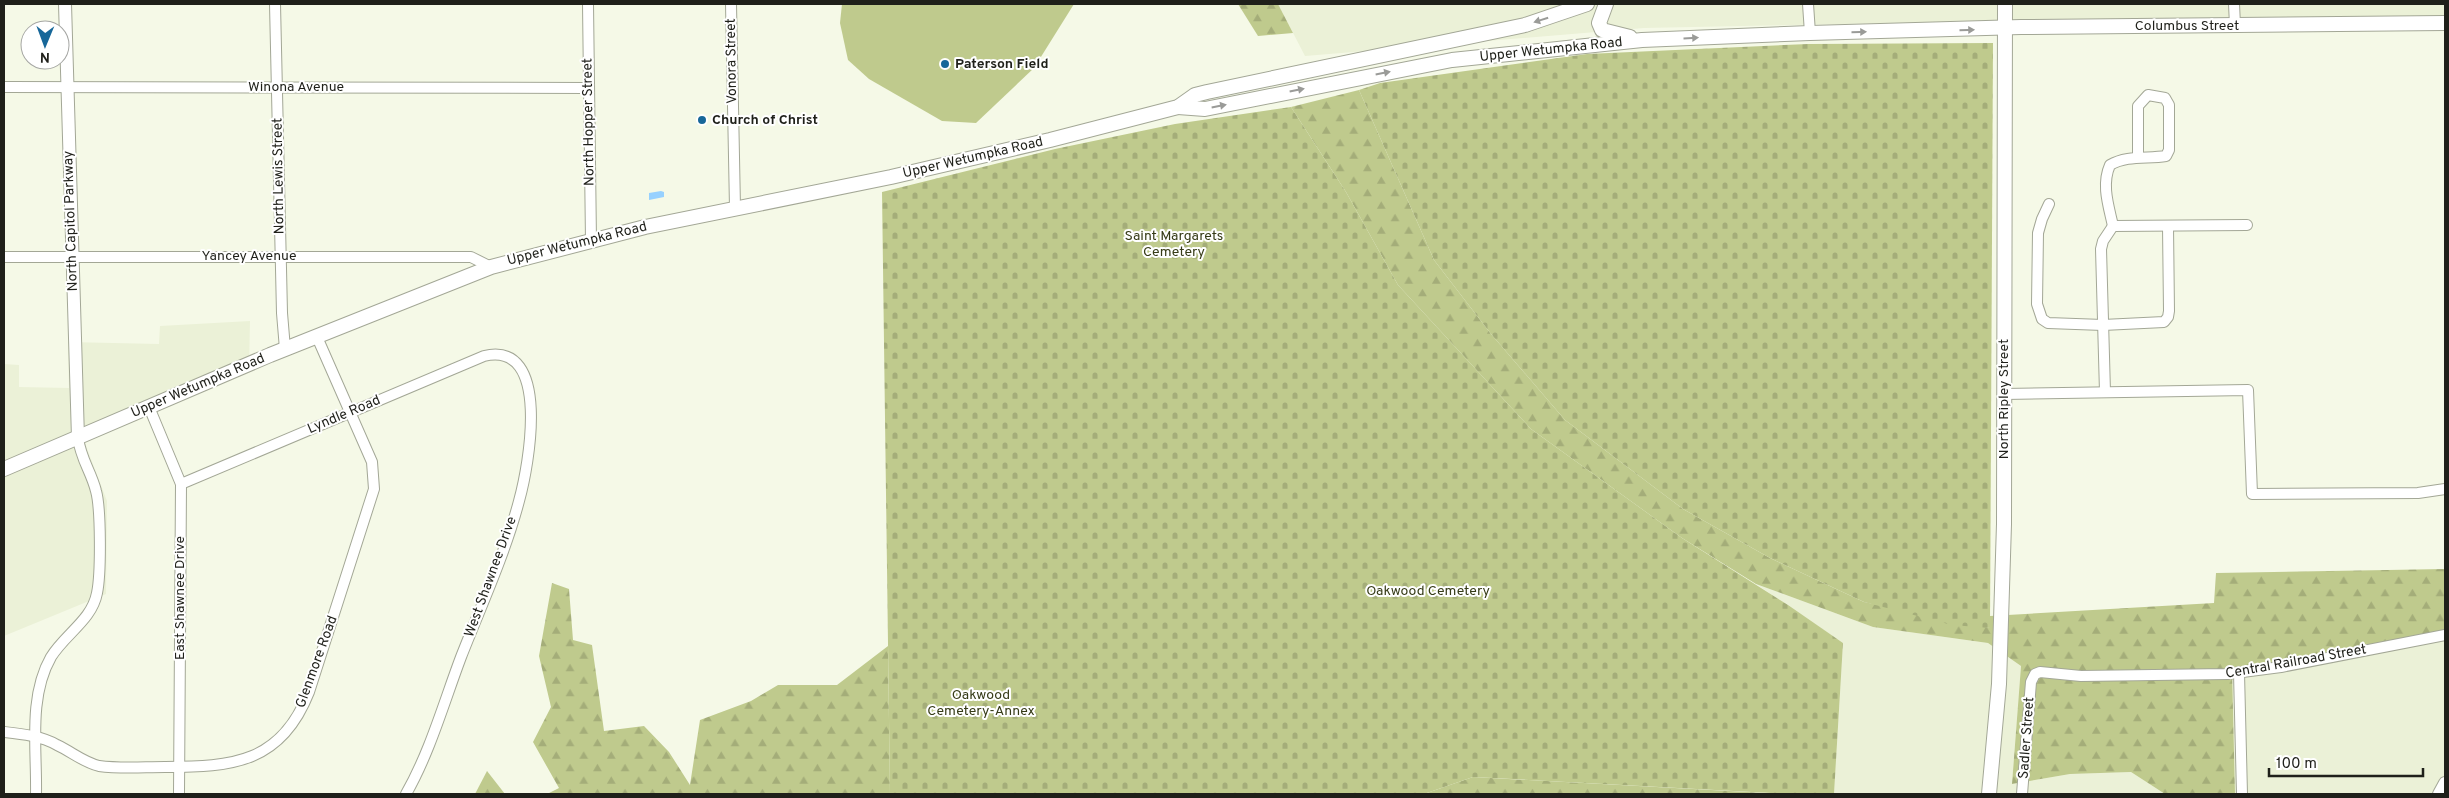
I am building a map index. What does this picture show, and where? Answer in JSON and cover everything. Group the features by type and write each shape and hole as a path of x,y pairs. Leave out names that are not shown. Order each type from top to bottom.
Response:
{"main road":[{"name":"Upper Wetumpka Road","path":"4,469 285,349 491,267 644,226 958,162 1081,133 1178,107 1195,96 1252,81 1525,25 1586,4"},
{"path":"1606,4 1599,23 1602,30 1642,40"},
{"name":"North Ripley Street","path":"1990,794 2002,620 2005,4"},
{"name":"Columbus Street","path":"1929,30 2445,23"},
{"name":"Upper Wetumpka Road","path":"1178,107 1205,109 1452,60 1642,40 1929,30"},
{"path":"1400,52 1404,69"}],"street":[{"name":"North Capitol Parkway","path":"65,4 78,438"},
{"name":"North Lewis Street","path":"275,4 285,349"},
{"name":"North Hopper Street","path":"588,4 591,241"},
{"name":"Vonora Street","path":"731,4 735,208"},
{"path":"1808,4 1810,33"},
{"path":"2234,4 2235,25"},
{"name":"Winona Avenue","path":"4,87 588,88"},
{"path":"2105,392 2101,249 2103,241 2113,226 2106,199 2108,171 2110,165 2116,162 2166,156 2169,150 2169,105 2165,98 2157,95 2148,95 2138,106 2138,158"},
{"path":"2050,204 2042,219 2038,233 2038,312 2042,319 2048,323 2164,322 2168,317 2168,226"},
{"path":"2113,226 2247,225"},
{"name":"Yancey Avenue","path":"4,257 471,257 491,267"},
{"name":"Glenmore Road","path":"4,732 26,734 55,744 82,760 99,766 180,767 221,766 254,756 283,734 304,705 374,490 372,462 318,337"},
{"name":"Lyndle Road","path":"181,484 484,356 501,354 509,356"},
{"name":"West Shawnee Drive","path":"406,794 429,742 505,541 525,477 529,447 529,390 524,371 509,356"},
{"path":"2004,394 2248,390 2252,494 2418,493 2445,489"},
{"name":"East Shawnee Drive","path":"149,407 181,484 180,794"},
{"path":"36,794 38,695 46,668 60,644 91,611 98,591 98,504 94,486 80,454 78,438"},
{"name":"Central Railroad Street","path":"2031,682 2035,674 2040,672 2081,676 2202,676 2239,673 2281,667 2445,635"},
{"path":"2239,673 2242,794"},
{"name":"Sadler Street","path":"2022,794 2031,682"},
{"path":"2439,794 2445,783"}],"shaded area":[{"path":"1278,4 2445,4 2445,17 1993,21 1644,28 1305,56"},
{"path":"250,321 249,370 84,441 107,501 106,594 4,636 4,364 19,365 19,387 69,388 68,342 159,344 160,326"},
{"path":"1756,584 1873,627 1988,643 2021,666 2012,784 2070,774 2131,772 2165,794 1834,794 1843,643"},
{"path":"2445,631 2445,794 2235,794 2232,668 2302,659"}],"green space":[{"name":"Paterson Field","path":"842,4 1074,4 1034,68 976,123 942,121 869,79 848,60 840,23"},
{"path":"1238,4 1278,4 1293,33 1258,36"},
{"path":"1993,43 1990,628 1952,625 1864,602 1770,558 1683,509 1565,420 1491,334 1434,260 1359,90 1380,83 1587,54 1808,44"},
{"path":"1359,90 1434,260 1491,334 1565,420 1683,509 1770,558 1864,602 1990,628 1990,616 2214,603 2216,573 2445,569 2445,631 2302,659 2232,668 2235,794 2165,794 2131,772 2070,774 2012,784 2021,666 1988,643 1873,627 1756,584 1682,538 1531,429 1398,285 1346,192 1291,107"},
{"path":"1291,107 1346,192 1398,285 1531,429 1682,538 1788,605 1843,643 1834,794 1787,794 1473,777 1424,794 890,794 882,192 1055,149 1175,124"},
{"path":"552,583 569,589 573,640 592,645 604,731 644,726 669,752 690,785 700,720 751,701 778,685 837,685 888,646 890,794 547,794 559,788 533,742 551,707 539,656"},
{"path":"487,771 505,794 475,794"},
{"path":"1473,777 1766,793 1424,794"}],"water":[{"path":"664,192 664,197 649,200 649,193"}],"place":[{"name":"Paterson Field","path":"945,64"},
{"name":"Church of Christ","path":"702,120"}],"park label":[{"name":"Saint Margarets Cemetery","path":"1174,244"},
{"name":"Oakwood Cemetery","path":"1428,591"},
{"name":"Oakwood Cemetery-Annex","path":"981,704"}]}
